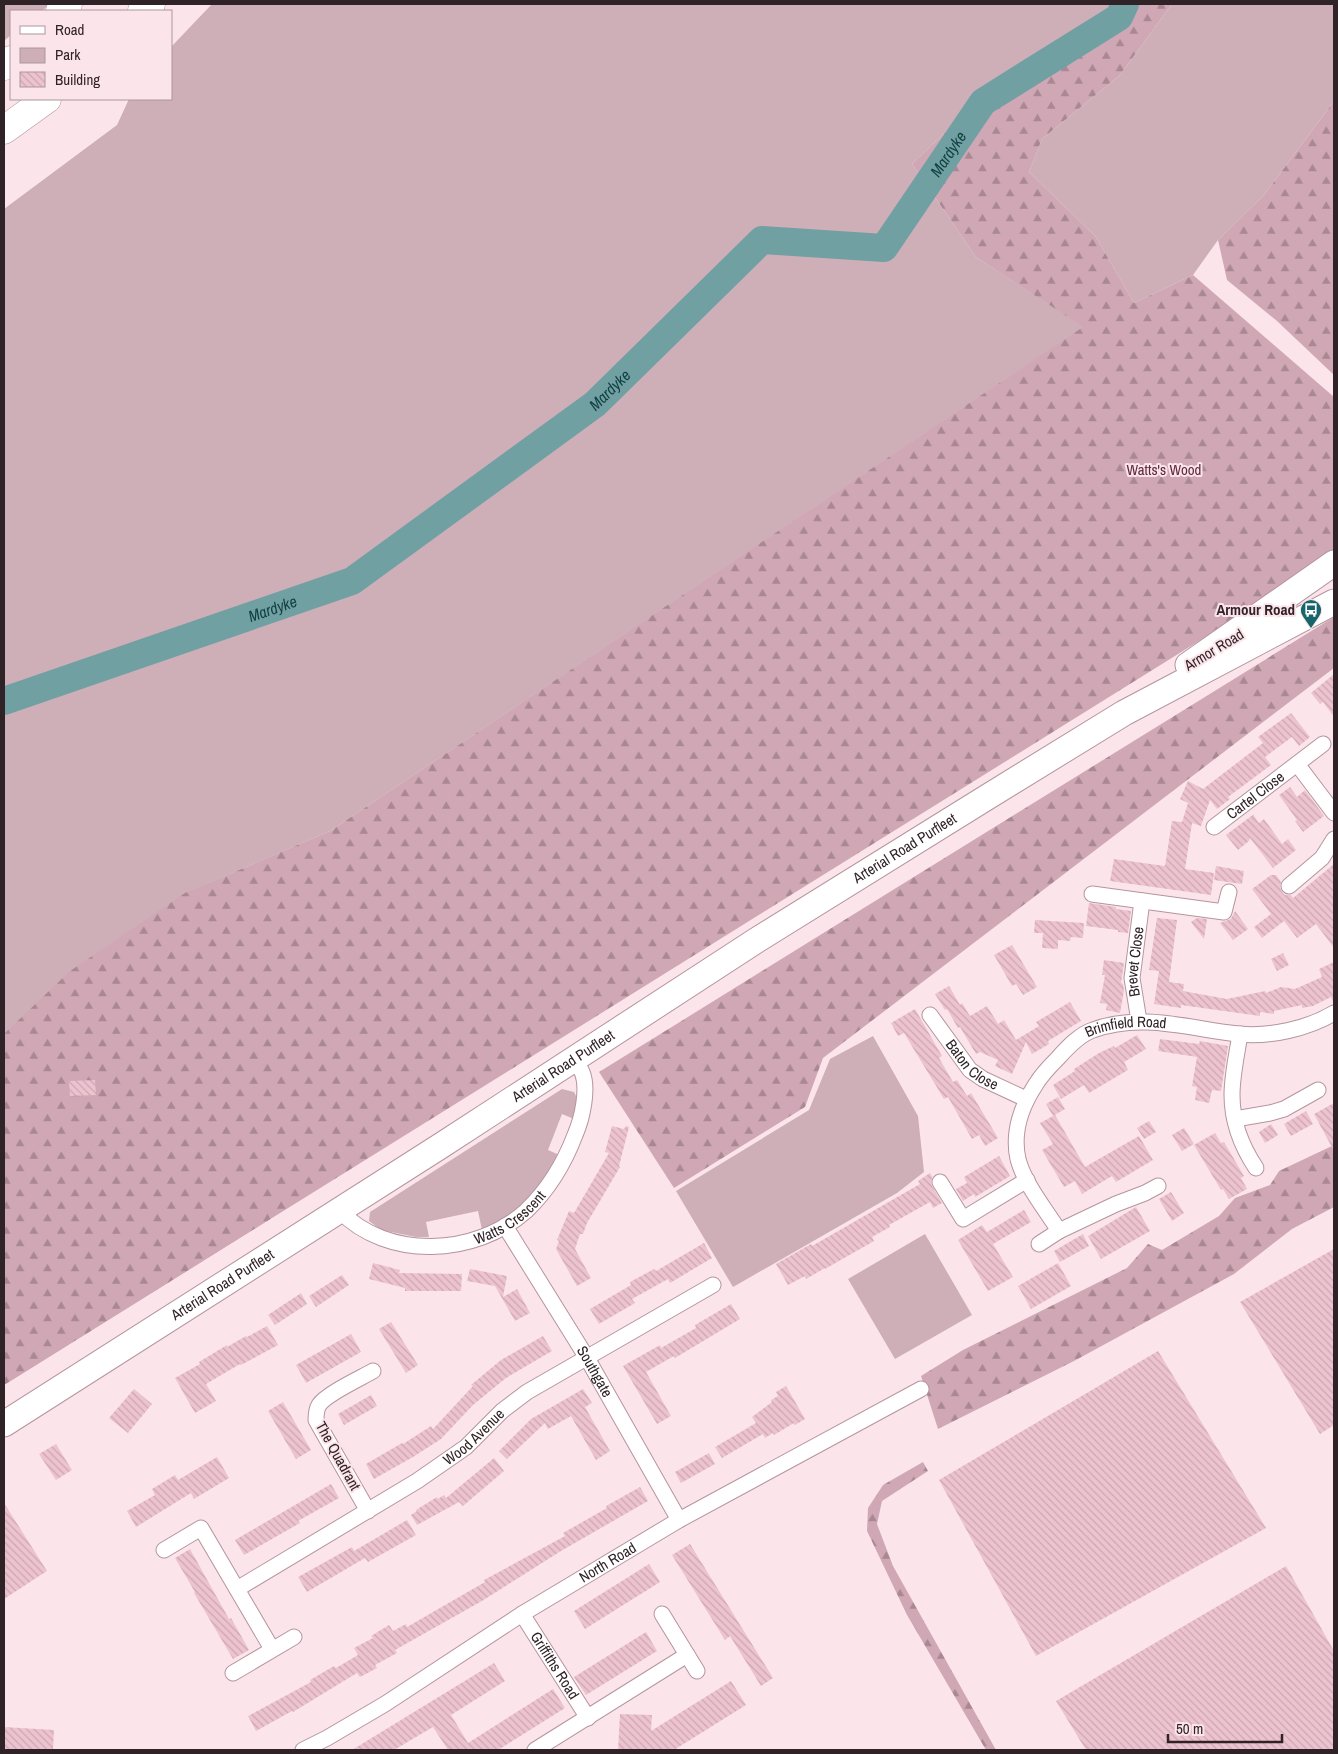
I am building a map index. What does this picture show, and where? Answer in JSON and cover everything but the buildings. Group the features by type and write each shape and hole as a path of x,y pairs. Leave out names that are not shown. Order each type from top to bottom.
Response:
{"highway":[{"path":"4,130 45,100"}],"main road":[{"name":"Arterial Road Purfleet","path":"1124,713 1171,676 1334,563"},
{"name":"Arterial Road Purfleet","path":"4,1424 757,940 1124,713 1334,602"}],"street":[{"name":"Armor Road","path":"1171,676 1334,578"},
{"name":"Cartel Close","path":"1214,827 1323,744"},
{"name":"Cartel Close","path":"1297,764 1334,813"},
{"path":"1290,886 1322,858 1334,839"},
{"path":"1092,894 1224,912 1229,892"},
{"name":"Brevet Close","path":"1139,1021 1132,978 1142,901"},
{"name":"Brimfield Road","path":"1059,1231 1027,1180 1018,1158 1016,1129 1026,1100 1041,1076 1069,1047 1092,1030 1139,1021 1174,1023 1240,1034 1284,1031 1308,1026 1334,1013"},
{"name":"Baton Close","path":"930,1015 970,1070 983,1079 1026,1100"},
{"path":"1240,1034 1232,1096 1235,1119 1240,1136 1247,1154 1256,1168"},
{"name":"Watts Crescent","path":"339,1210 350,1222 366,1232 390,1241 417,1246 438,1247 473,1240 505,1226 525,1212 542,1194 569,1151 583,1110 584,1089 582,1072 574,1059"},
{"path":"1235,1119 1284,1109 1318,1090"},
{"path":"940,1182 963,1219 1027,1180"},
{"path":"1038,1244 1059,1231 1158,1186"},
{"name":"Southgate","path":"505,1226 587,1358 679,1520"},
{"name":"Wood Avenue","path":"237,1589 418,1481 466,1447 502,1411 527,1392 713,1285"},
{"name":"The Quadrant","path":"368,1511 316,1420 316,1411 320,1403 327,1398 373,1371"},
{"name":"North Road","path":"303,1750 385,1704 522,1614 679,1520 921,1389"},
{"path":"164,1550 201,1528 272,1650"},
{"name":"Griffiths Road","path":"522,1614 588,1718"},
{"path":"662,1614 697,1671"},
{"path":"233,1673 294,1637"},
{"path":"535,1750 687,1656"}],"green space":[{"path":"4,4 50,4 43,10 10,10 10,36 4,41"},
{"path":"212,4 1115,4 976,103 912,164 976,257 1084,327 330,831 193,890 270,1219 4,1385 4,209 117,125 129,100 172,100 172,46"},
{"name":"Watts's Wood","path":"1115,4 1172,4 1120,75 1042,139 1029,172 1096,237 1134,303 1193,275 1334,397 1334,557 4,1385 4,1034 70,971 185,893 330,831 1083,327 976,257 912,164 976,103"},
{"path":"1172,4 1334,4 1334,101 1264,195 1218,240 1193,275 1134,303 1096,237 1029,172 1042,139 1120,75"},
{"path":"1334,101 1334,375 1277,321 1227,280 1218,240 1264,195"},
{"path":"1334,617 1334,668 823,1058 805,1107 674,1188 599,1072"},
{"path":"873,1036 918,1116 924,1172 897,1193 733,1287 676,1191 809,1110 830,1059"},
{"path":"562,1089 574,1092 578,1100 574,1119 562,1114 548,1150 564,1157 516,1213 482,1230 478,1211 426,1222 429,1237 416,1237 381,1230 369,1221 370,1212"},
{"path":"1334,1145 1334,1207 1292,1229 1234,1274 1074,1361 938,1429 921,1376 963,1350 1127,1268 1148,1244 1162,1250 1219,1216 1235,1198 1270,1185 1279,1171"},
{"path":"925,1234 972,1315 895,1359 848,1279"},
{"path":"923,1462 928,1471 882,1501 877,1524 893,1566 996,1750 986,1750 907,1615 867,1531 868,1508 883,1485"}],"waterway":[{"name":"Mardyke","path":"4,701 352,581 595,404 762,240 884,248 983,102 1119,17 1125,4"}],"place":[{"name":"Armour Road","path":"1311,629"}]}
